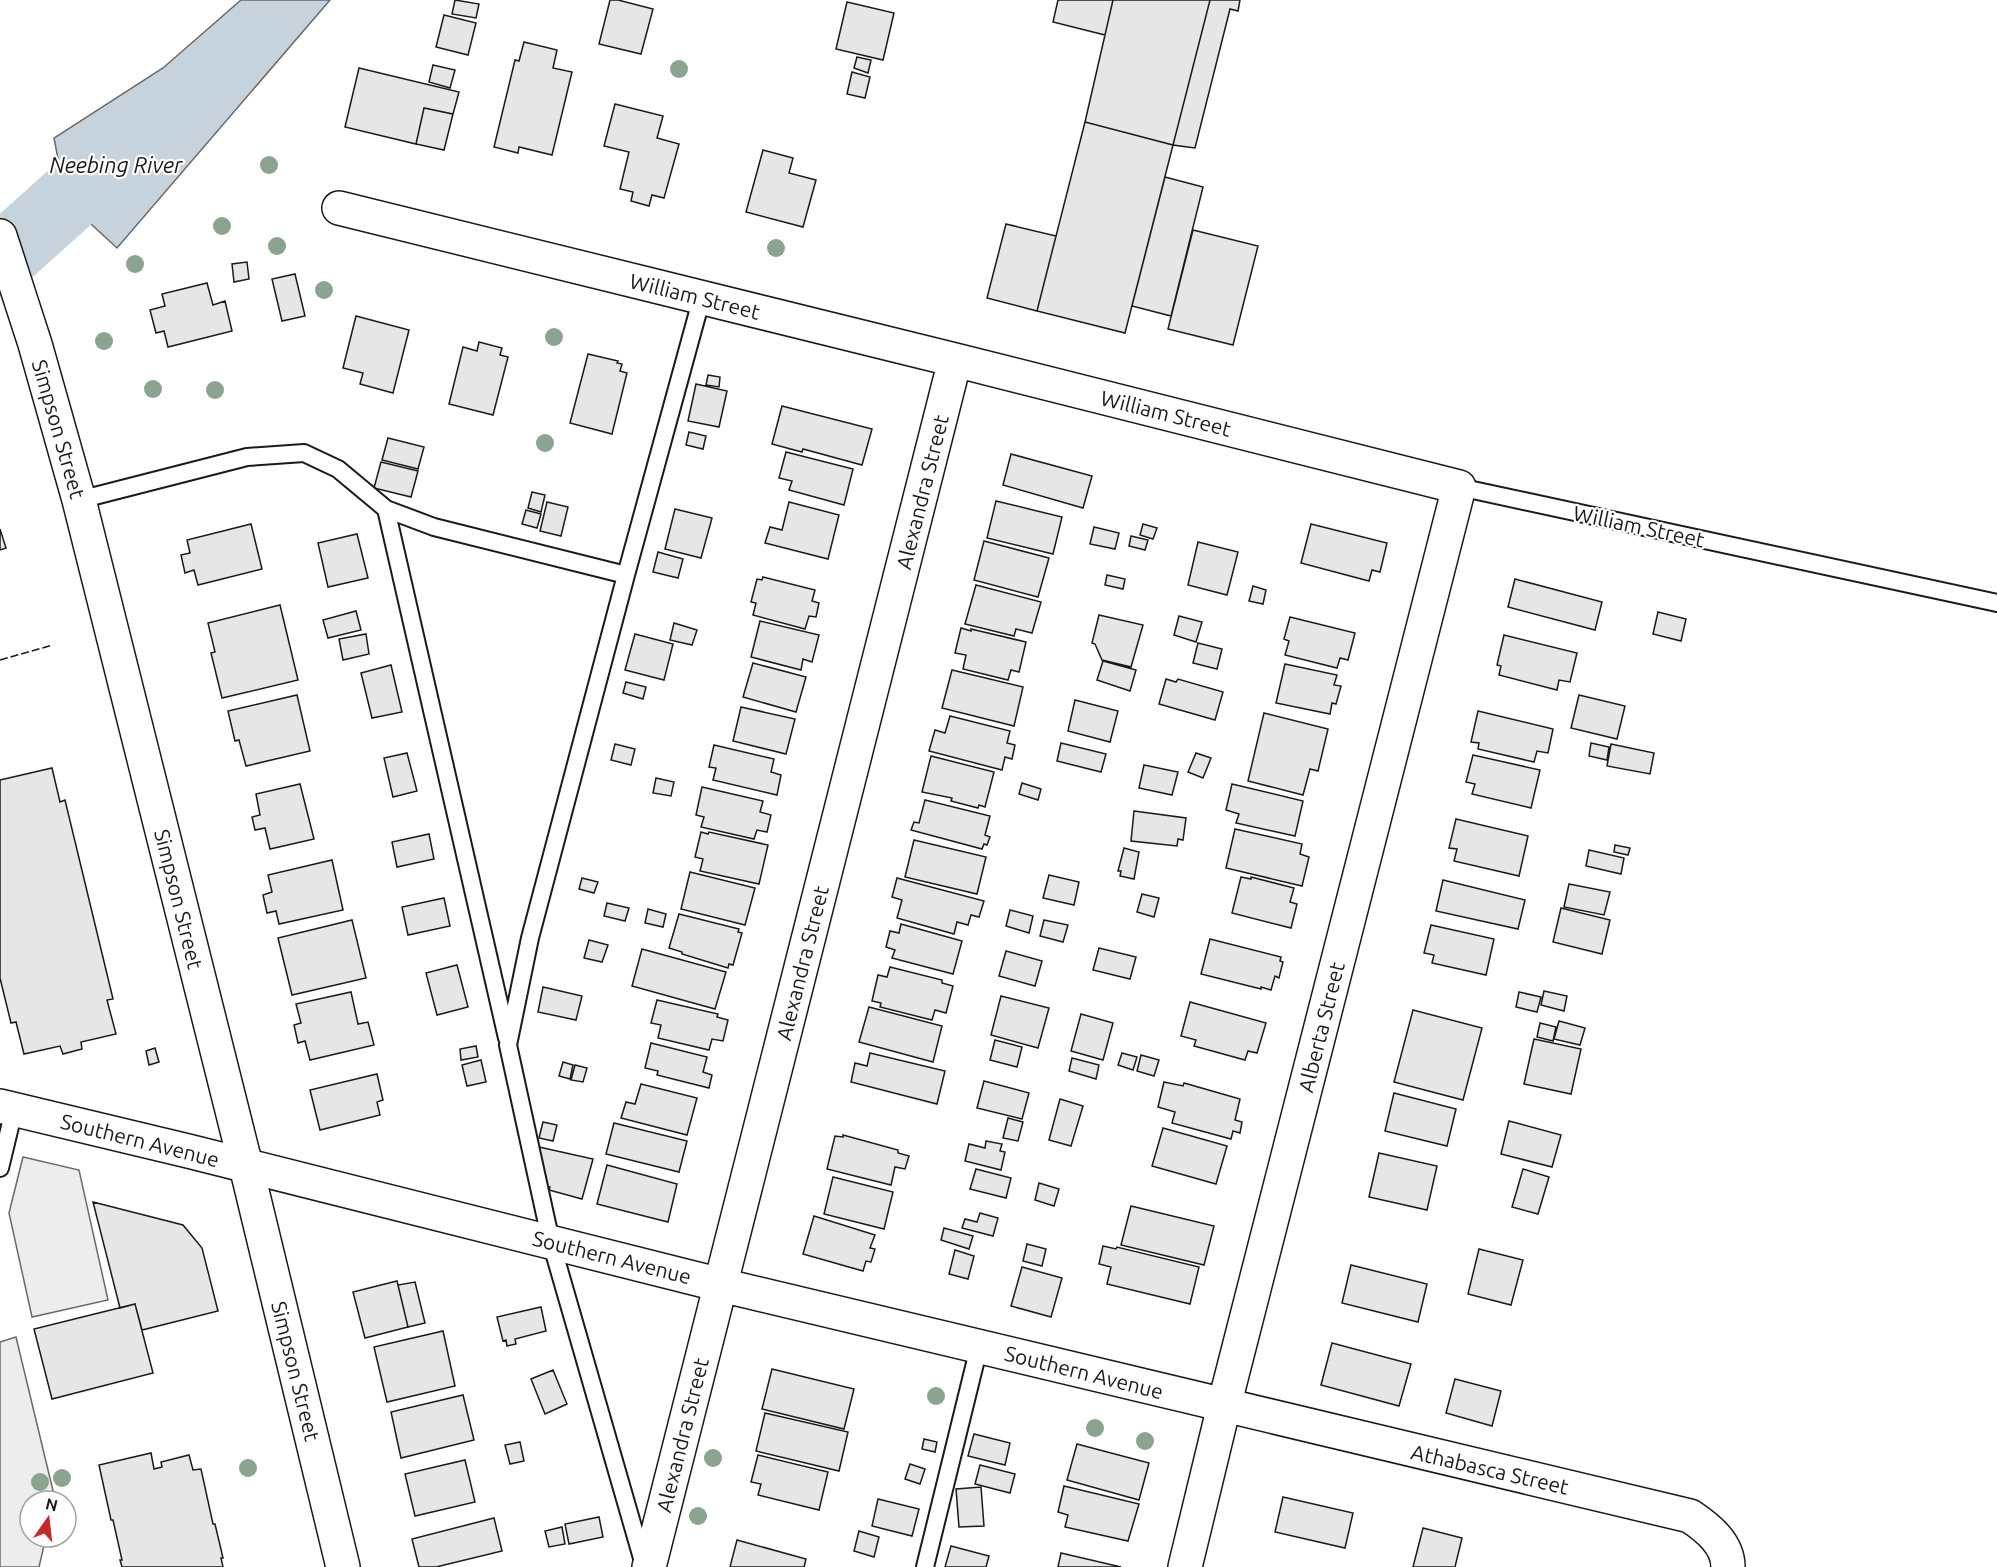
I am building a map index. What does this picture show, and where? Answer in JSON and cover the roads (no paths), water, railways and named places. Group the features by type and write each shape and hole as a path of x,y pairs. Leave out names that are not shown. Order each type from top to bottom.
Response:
{"street":[{"name":"William Street","path":"339,208 1459,487"},
{"name":"Simpson Street","path":"0,236 35,344 79,500 246,1166 343,1567"},
{"name":"Alexandra Street","path":"647,1567 721,1285 955,360"},
{"name":"Alberta Street","path":"1185,1567 1459,487"},
{"name":"Southern Avenue","path":"7,1108 721,1285 1224,1406"},
{"name":"Athabasca Street","path":"1224,1406 1690,1516 1711,1530 1728,1559 1728,1567"}],"lane":[{"path":"508,1045 530,938 702,297"},
{"path":"79,500 247,457 304,453 338,469 386,509 434,527 626,574"},
{"name":"William Street","path":"1459,487 1997,603"},
{"path":"386,509 551,1242 647,1567"},
{"path":"0,1168 7,1108"},
{"path":"925,1567 980,1347"}],"water":[{"name":"Neebing River","path":"241,0 330,0 117,248 66,201 54,138 163,68"}],"waterway":[{"name":"Neebing River","path":"0,260 137,137"}]}
